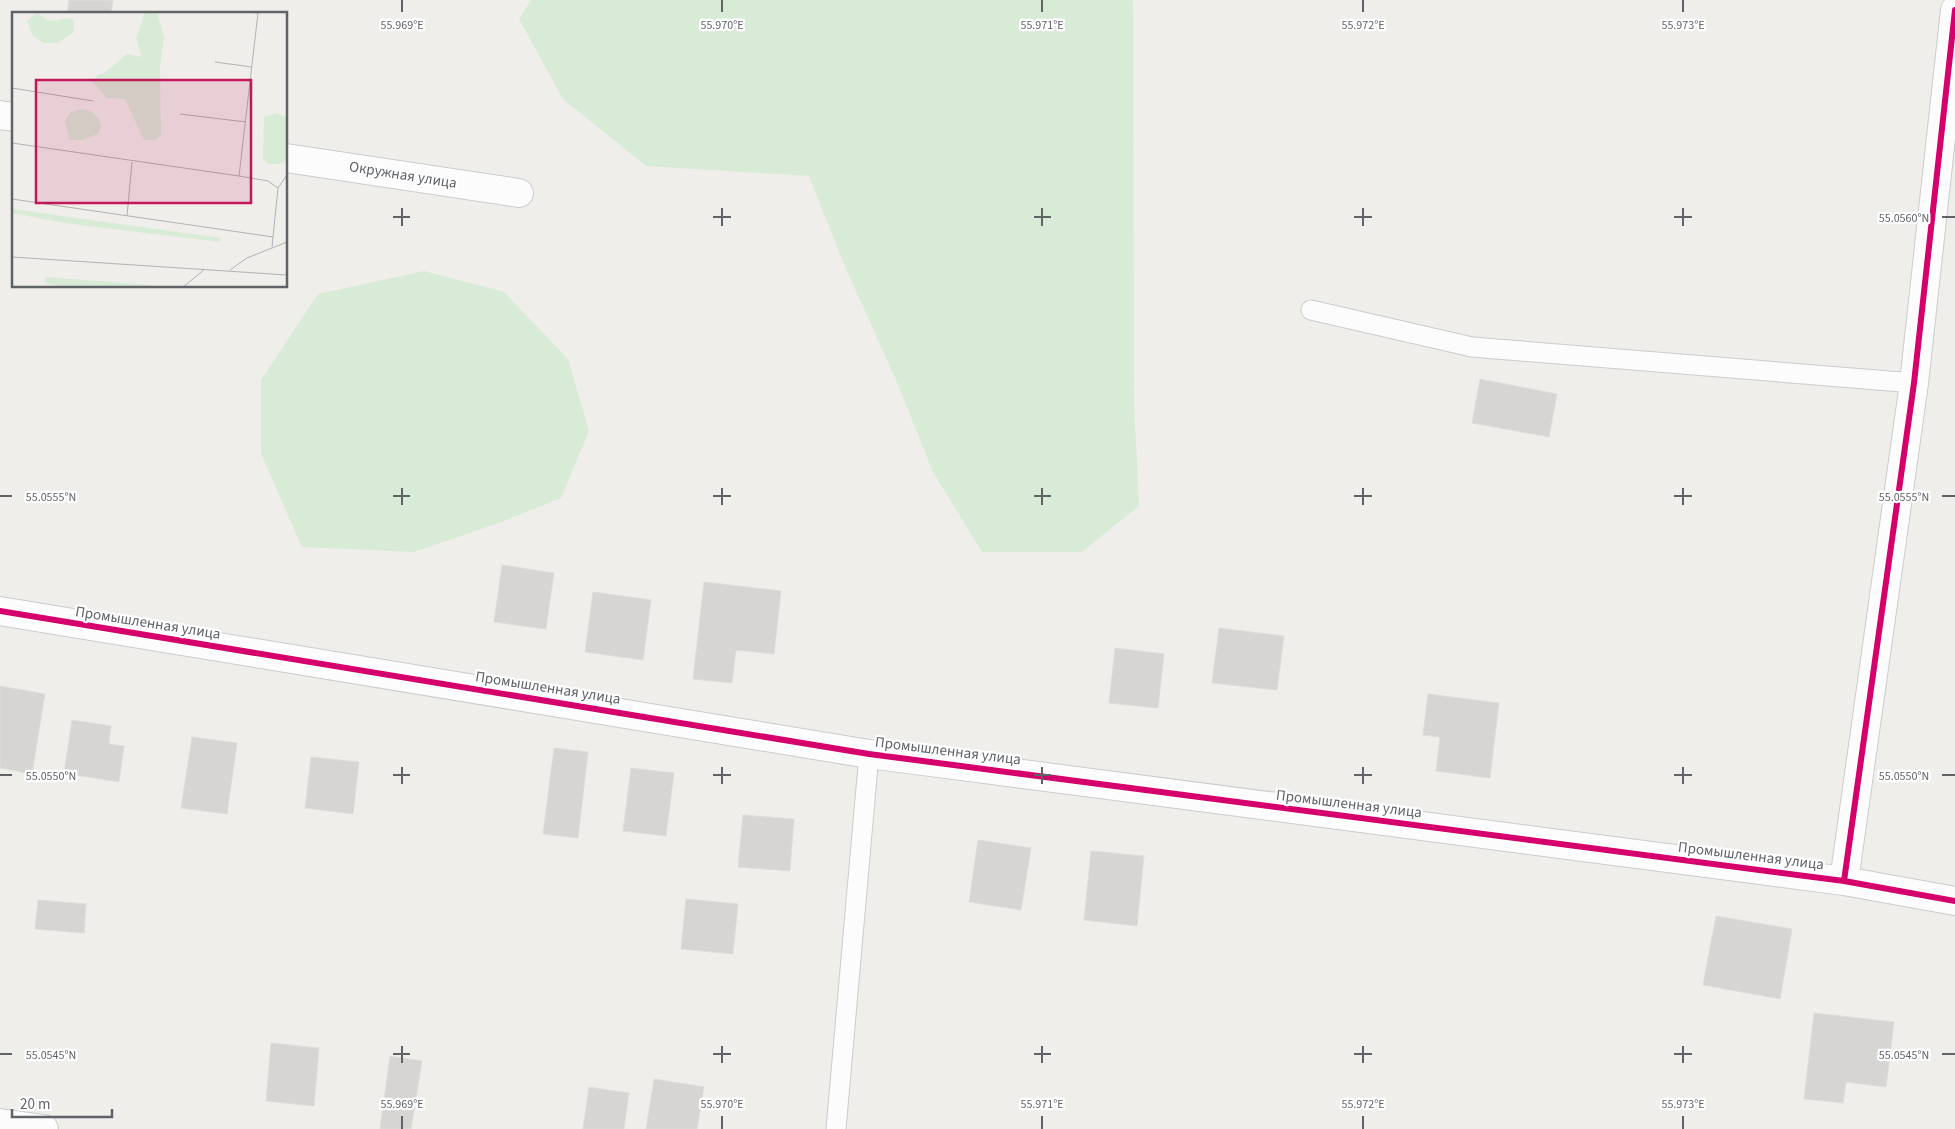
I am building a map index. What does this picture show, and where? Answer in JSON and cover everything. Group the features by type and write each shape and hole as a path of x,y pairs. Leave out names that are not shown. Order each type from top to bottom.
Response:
{"street":[{"path":"1844,881 1914,383 1955,10"},
{"name":"Окружная улица","path":"288,158 519,193"},
{"name":"Промышленная улица","path":"0,611 869,754 1844,881 1955,900"},
{"path":"0,1123 44,1129"}],"lane":[{"path":"1311,310 1472,347 1914,383"},
{"path":"836,1129 869,754"}],"green space":[{"path":"531,0 1133,0 1134,403 1139,506 1082,552 982,552 933,472 896,380 847,271 809,176 646,166 563,99 519,19"},
{"path":"424,271 504,292 568,359 589,431 561,498 496,524 414,552 302,547 261,454 261,380 318,294"}],"building":[{"path":"69,0 113,0 111,12 67,12"},
{"path":"1480,379 1557,394 1549,437 1472,423"},
{"path":"502,565 554,573 546,629 494,622"},
{"path":"704,582 781,591 774,654 736,650 732,683 693,679"},
{"path":"593,592 651,600 643,660 585,652"},
{"path":"1219,628 1284,636 1277,690 1212,683"},
{"path":"1115,648 1164,654 1158,708 1109,703"},
{"path":"0,686 45,694 32,774 0,768"},
{"path":"1428,694 1499,703 1490,778 1436,771 1440,737 1423,735"},
{"path":"72,720 111,726 109,744 124,746 119,782 64,773"},
{"path":"192,737 237,743 227,814 181,808"},
{"path":"554,748 588,752 578,838 543,834"},
{"path":"311,757 359,762 353,814 305,808"},
{"path":"631,768 674,773 666,836 623,831"},
{"path":"743,815 794,819 790,871 738,867"},
{"path":"978,840 1031,848 1021,910 969,902"},
{"path":"1091,851 1144,856 1137,926 1084,920"},
{"path":"686,899 738,904 733,954 681,949"},
{"path":"38,900 86,904 84,933 35,929"},
{"path":"1716,916 1792,929 1780,999 1703,985"},
{"path":"1814,1013 1894,1022 1886,1087 1846,1082 1843,1103 1804,1099"},
{"path":"271,1043 319,1048 314,1106 266,1101"},
{"path":"390,1056 422,1061 411,1129 380,1129"},
{"path":"654,1079 704,1087 697,1129 646,1129"},
{"path":"589,1087 629,1093 624,1129 583,1129"}],"cycle path":[{"path":"1844,881 1914,383 1955,10"},
{"path":"0,611 869,754 1844,881 1955,901"}]}
